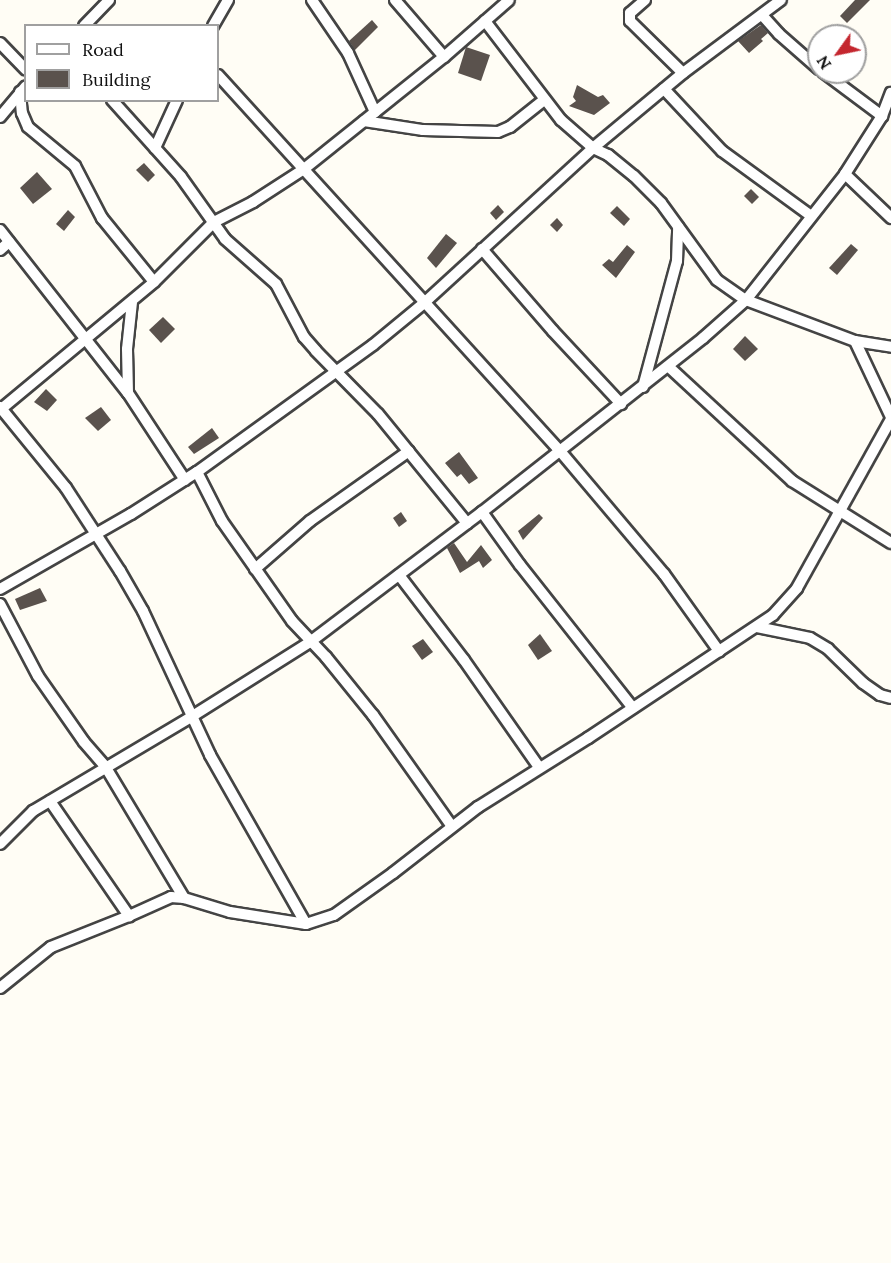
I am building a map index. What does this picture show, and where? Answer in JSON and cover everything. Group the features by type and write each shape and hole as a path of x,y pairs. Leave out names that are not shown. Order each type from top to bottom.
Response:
{"street":[{"path":"86,24 109,0"},
{"path":"214,24 228,0"},
{"path":"312,0 348,53 375,112"},
{"path":"395,0 444,57"},
{"path":"306,924 210,755 142,611 98,534 66,488 1,408 132,302 214,222 253,202 304,169 444,57 509,0"},
{"path":"645,0 630,13 630,21 683,73"},
{"path":"0,589 98,534 185,480 373,345 424,303 593,148 683,73 762,15 768,4 782,0"},
{"path":"762,15 779,34 807,58"},
{"path":"485,21 544,100 572,131 634,176 661,203 717,280 746,300 855,341 891,347"},
{"path":"0,43 24,68"},
{"path":"219,76 560,451 664,574 719,651"},
{"path":"839,84 882,117"},
{"path":"0,117 23,89"},
{"path":"23,89 22,113 28,127 75,166 102,218 154,282"},
{"path":"664,89 722,151 811,216"},
{"path":"0,844 33,811 105,766 191,717 310,642 669,367 746,300 845,174 882,117 891,93"},
{"path":"364,121 432,131 498,132 510,127 544,100"},
{"path":"114,102 155,148 233,247 266,272 276,284 304,337 334,371 358,392 467,523"},
{"path":"155,148 176,102"},
{"path":"845,174 891,218"},
{"path":"643,387 677,261 678,227"},
{"path":"0,230 128,393 185,480"},
{"path":"0,250 9,242"},
{"path":"482,249 553,331 621,404"},
{"path":"128,393 127,349 132,302"},
{"path":"0,988 51,946 129,916 162,899 184,898 230,912 306,924 334,915 393,873 451,825 757,627 788,600 891,418 855,341"},
{"path":"669,367 792,481 891,543"},
{"path":"255,568 310,521 409,451"},
{"path":"197,472 222,521 255,568 310,642 326,657 373,715 451,825"},
{"path":"482,512 520,566 633,708"},
{"path":"399,575 464,660 539,767"},
{"path":"0,604 38,676 61,712 105,766 184,898"},
{"path":"757,627 810,638 828,649 863,683 880,695 891,698"},
{"path":"50,801 129,916"}],"building":[{"path":"855,0 870,0 847,23 840,16"},
{"path":"372,20 378,27 355,50 349,41"},
{"path":"761,25 768,33 761,39 763,41 749,53 738,41"},
{"path":"466,47 490,55 481,81 458,73"},
{"path":"577,85 598,97 603,95 610,103 594,115 569,106 576,101 573,97"},
{"path":"144,163 155,175 148,182 136,170"},
{"path":"37,172 52,189 33,204 20,188"},
{"path":"751,189 759,197 752,204 744,196"},
{"path":"498,205 504,212 496,220 490,213"},
{"path":"617,206 630,219 624,226 610,213"},
{"path":"68,210 75,217 64,231 56,224"},
{"path":"557,218 563,225 557,232 550,225"},
{"path":"446,234 457,243 436,268 427,258"},
{"path":"851,244 858,250 837,275 829,268"},
{"path":"627,245 635,252 616,278 602,265 609,259 613,262"},
{"path":"163,317 175,329 161,343 149,330"},
{"path":"745,336 758,349 745,361 733,349"},
{"path":"46,389 57,400 47,411 34,402"},
{"path":"101,407 111,420 98,431 85,418"},
{"path":"212,428 219,438 194,454 188,447"},
{"path":"459,452 478,478 469,484 461,474 457,477 445,463"},
{"path":"401,512 407,521 399,527 393,518"},
{"path":"539,514 543,518 523,540 518,531"},
{"path":"454,543 467,562 481,545 492,560 483,568 479,561 460,573 447,548"},
{"path":"40,588 47,601 20,610 15,599"},
{"path":"540,634 552,651 538,660 528,645"},
{"path":"423,639 433,652 422,660 412,646"}]}
